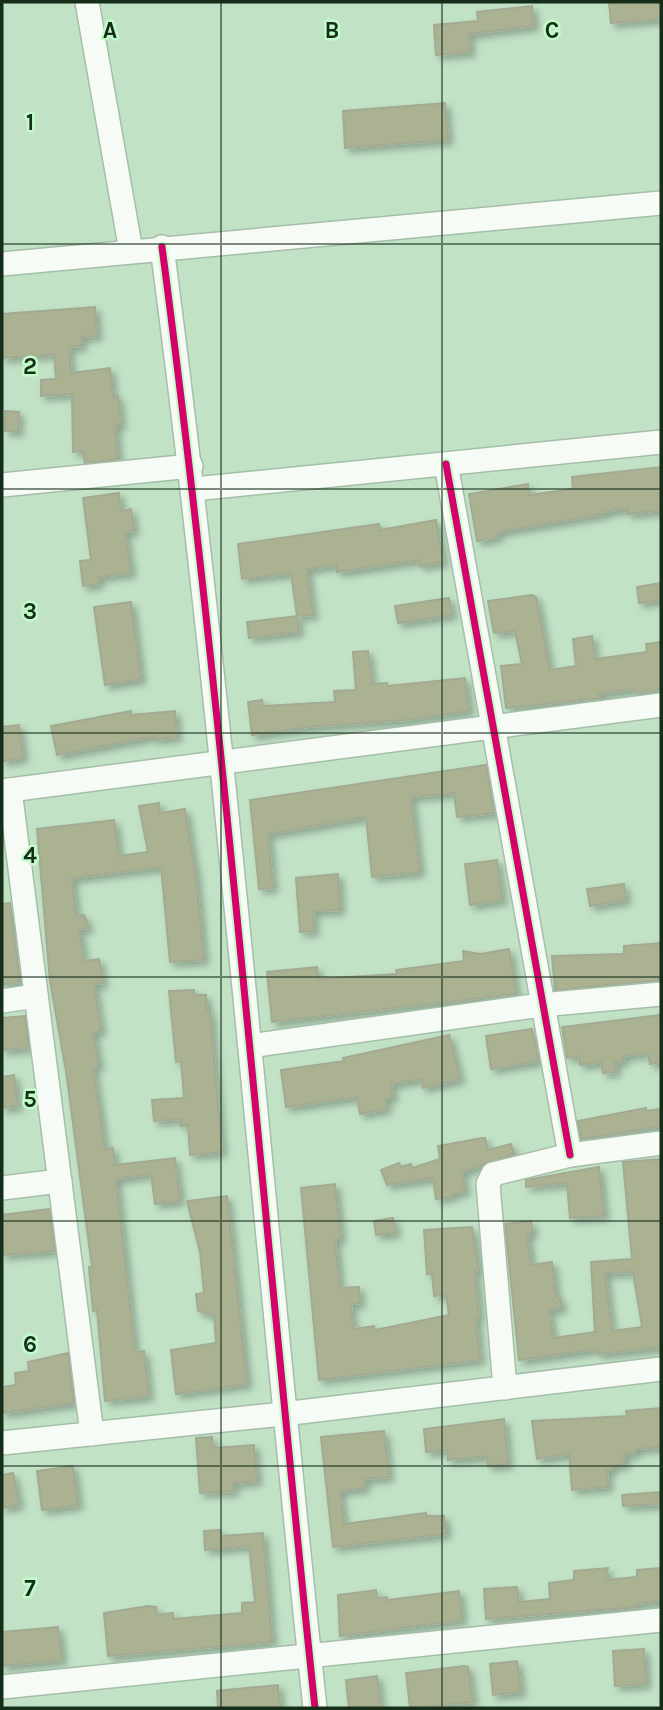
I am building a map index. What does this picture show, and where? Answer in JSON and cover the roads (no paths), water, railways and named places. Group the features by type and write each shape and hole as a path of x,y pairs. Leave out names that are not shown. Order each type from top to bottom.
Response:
{"street":[{"path":"87,2 131,251"},
{"path":"2,264 162,247 661,203"},
{"path":"162,247 194,489 250,1046 283,1414 315,1708"},
{"path":"194,489 661,442"},
{"path":"446,464 570,1155"},
{"path":"2,485 191,466"},
{"path":"92,1434 36,996 6,791 495,729 661,705"},
{"path":"250,1046 541,1005 661,994"},
{"path":"2,1001 36,996"},
{"path":"505,1388 488,1184 493,1174 570,1155 661,1143"},
{"path":"2,1188 60,1181"},
{"path":"2,1443 283,1414 661,1369"},
{"path":"2,1686 661,1620"}]}
